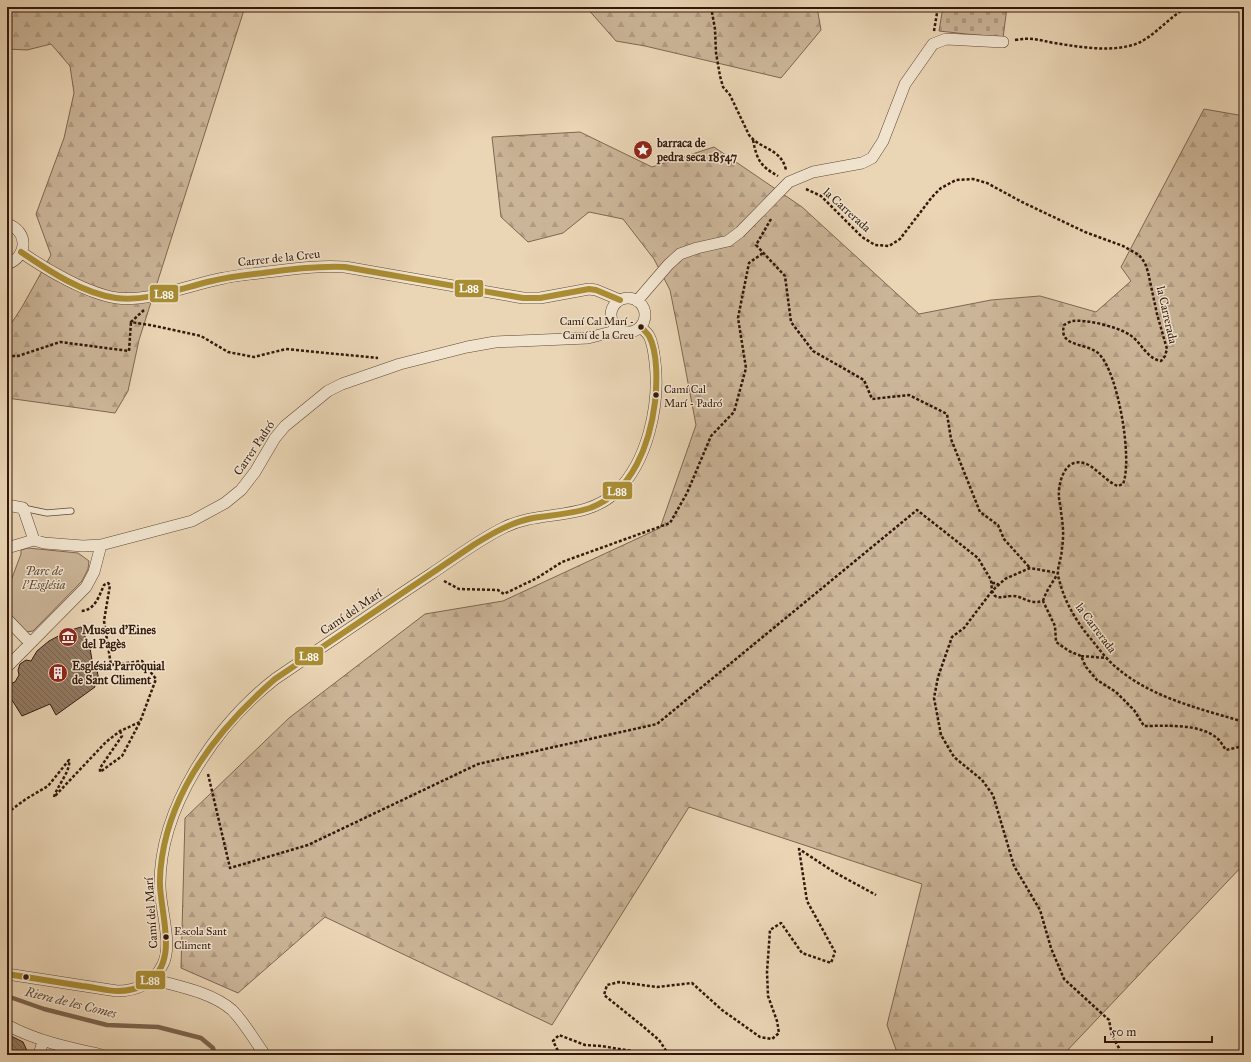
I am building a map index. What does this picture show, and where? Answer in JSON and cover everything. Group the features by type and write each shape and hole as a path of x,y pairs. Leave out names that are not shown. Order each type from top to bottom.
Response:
{"street":[{"path":"637,301 668,265 680,254 697,248 728,241 740,232 789,182 813,172 862,163 872,158 882,141 905,84 933,44 946,39 1002,42"},
{"path":"7,224 18,230 23,243 21,252 14,261 7,264"},
{"name":"Carrer de la Creu","path":"21,252 48,269 86,288 108,296 124,298 141,298 225,278 313,266 330,266 353,268 524,298 540,298 589,289 596,290 620,300"},
{"path":"628,298 637,301 641,304 645,313 645,319 641,327 634,332 624,332 619,330 615,326 611,317 613,308 620,300 628,298"},
{"name":"Camí del Marí","path":"7,974 117,991 134,990 152,979 163,964 167,948 160,886 165,844 170,825 178,805 204,756 230,721 258,692 270,683 473,545 512,523 545,516 580,512 592,508 609,498 617,491 624,484 637,462 648,437 654,410 656,382 654,356 649,335 641,327"},
{"name":"Carrer Padró","path":"34,540 82,546 101,545 179,526 216,509 234,496 248,482 275,438 285,426 328,391 342,384 400,364 467,347 489,343 588,338 619,330"},
{"path":"7,505 23,508 34,540 7,548"},
{"path":"7,667 71,602 90,580 94,572 101,545"},
{"path":"7,619 30,643"},
{"path":"152,979 202,994 220,1002 238,1017 265,1055"},
{"path":"7,1025 43,1041 102,1055"},
{"path":"38,1055 43,1041"}],"lane":[{"path":"23,508 47,513 71,511"}],"path":[{"path":"710,7 715,29 716,53 723,87 730,95 753,140 757,158 766,170 789,182"},
{"path":"933,44 938,7"},
{"path":"1002,42 1031,38 1089,48 1115,48 1135,44 1156,32 1180,11 1188,7"},
{"path":"753,140 775,152 779,156 785,165 789,182"},
{"name":"la Carrerada","path":"789,182 820,196 862,237 875,245 889,246 900,239 932,196 941,188 956,180 973,180 987,183 1022,202 1085,232 1124,246 1139,255 1145,263 1167,349 1165,356 1161,361 1154,360 1130,335 1097,323 1072,321 1064,325 1062,331 1063,336 1068,341 1092,348 1100,354 1109,368 1121,410 1126,464 1126,476 1123,484 1118,486 1111,484 1091,467 1083,463 1074,463 1066,470 1061,482 1059,497 1063,529 1062,549 1058,573 1062,592 1069,606 1086,632 1116,667 1129,677 1153,692 1168,698 1244,722"},
{"path":"772,217 756,245 785,276 791,322 813,351 864,380 872,399 909,395 947,414 951,440 980,512 998,525 1004,539 1030,568"},
{"path":"7,356 18,356 60,342 129,351 131,322 148,307"},
{"path":"131,322 201,336 228,352 254,357 286,349 375,357 400,364"},
{"path":"204,756 230,868 308,845 478,764 657,724 917,510 978,558 991,580 994,596 1000,598 1012,595 1034,603 1043,601"},
{"path":"1108,658 1080,656 1069,651 1056,642 1055,626 1043,601 1045,593 1058,573 1030,568 1005,579 992,590 964,628 952,637 938,677 934,698 941,735 954,757 982,780 993,795 1014,866 1040,910 1051,948 1064,979 1108,1020 1112,1036 1121,1055"},
{"path":"71,602 78,611 89,610 93,606 104,585 108,583 110,586 104,621 112,665 142,661 156,679 140,722 122,756 100,772 100,768 122,736 120,731"},
{"path":"992,583 999,585"},
{"path":"1080,656 1086,667 1097,680 1116,692 1134,710 1144,726 1190,728 1207,732 1217,739 1226,750 1239,747 1244,743"},
{"path":"7,813 26,799 48,786 69,760 70,764 56,789 54,797 106,742 120,731 140,722"},
{"path":"669,1055 659,1040 639,1022 604,995 607,985 619,982 657,987 692,983 722,1010 760,1037 772,1039 779,1033 777,1021 768,996 767,972 770,930 781,923 802,953 832,963 835,952 807,900 799,849 834,872 876,895"},
{"path":"560,1055 553,1041 559,1035 585,1045 638,1052 642,1055"}],"green space":[{"path":"7,7 244,7 139,340 128,391 115,413 7,398 7,330 22,307 51,255 36,214 64,138 74,93 70,66 51,44 27,50 7,49"},
{"path":"586,7 817,7 821,30 781,78 645,46 616,41"},
{"path":"943,7 1007,7 1003,38 939,31"},
{"path":"1204,109 1244,116 1244,864 1063,1055 898,1055 887,1025 922,884 689,807 552,1025 325,917 238,993 181,968 185,818 289,718 425,614 503,601 660,528 696,425 670,290 654,259 623,219 589,212 563,233 528,242 501,217 492,137 580,132 652,167 714,147 802,207 919,314 991,300 1040,296 1096,312 1131,281 1121,267"},
{"name":"Parc de l'Església","path":"28,548 78,553 89,561 88,569 82,581 33,631 26,632 7,611 7,591 21,554 21,550"}],"building":[{"name":"Església Parroquial de Sant Climent","path":"81,627 90,648 92,660 97,670 99,681 94,683 95,687 56,715 50,704 22,716 7,692 7,685 15,682 19,675 18,670 20,664 26,660 31,661 37,651 49,641 68,631"},
{"path":"7,1034 23,1042 29,1055 7,1055"}],"waterway":[{"name":"Riera de les Comes","path":"7,996 44,1009 107,1025 158,1027 201,1038 213,1048 215,1055"}],"transit line":[{"name":"L88","path":"21,252 54,274 78,286 103,295 128,299 164,294 212,281 238,276 314,267 345,267 523,298 540,298 589,289 596,290 620,300"},
{"name":"L88","path":"7,974 118,991 138,988 154,977 161,967 165,956 166,945 166,932 160,891 162,857 168,831 177,805 203,758 237,716 275,679 475,544 503,528 518,522 590,508 605,501 618,490 637,464 644,449 653,418 656,386 654,351 649,336 641,327"}],"place":[{"name":"barraca de pedra seca 18547","path":"643,150"},
{"name":"Camí Cal Marí - Camí de la Creu","path":"641,327"},
{"name":"Camí Cal Marí - Padró","path":"656,395"},
{"name":"Museu d’Eines del Pagès","path":"68,637"},
{"name":"Església Parroquial de Sant Climent","path":"58,673"},
{"name":"Escola Sant Climent","path":"166,937"}]}
